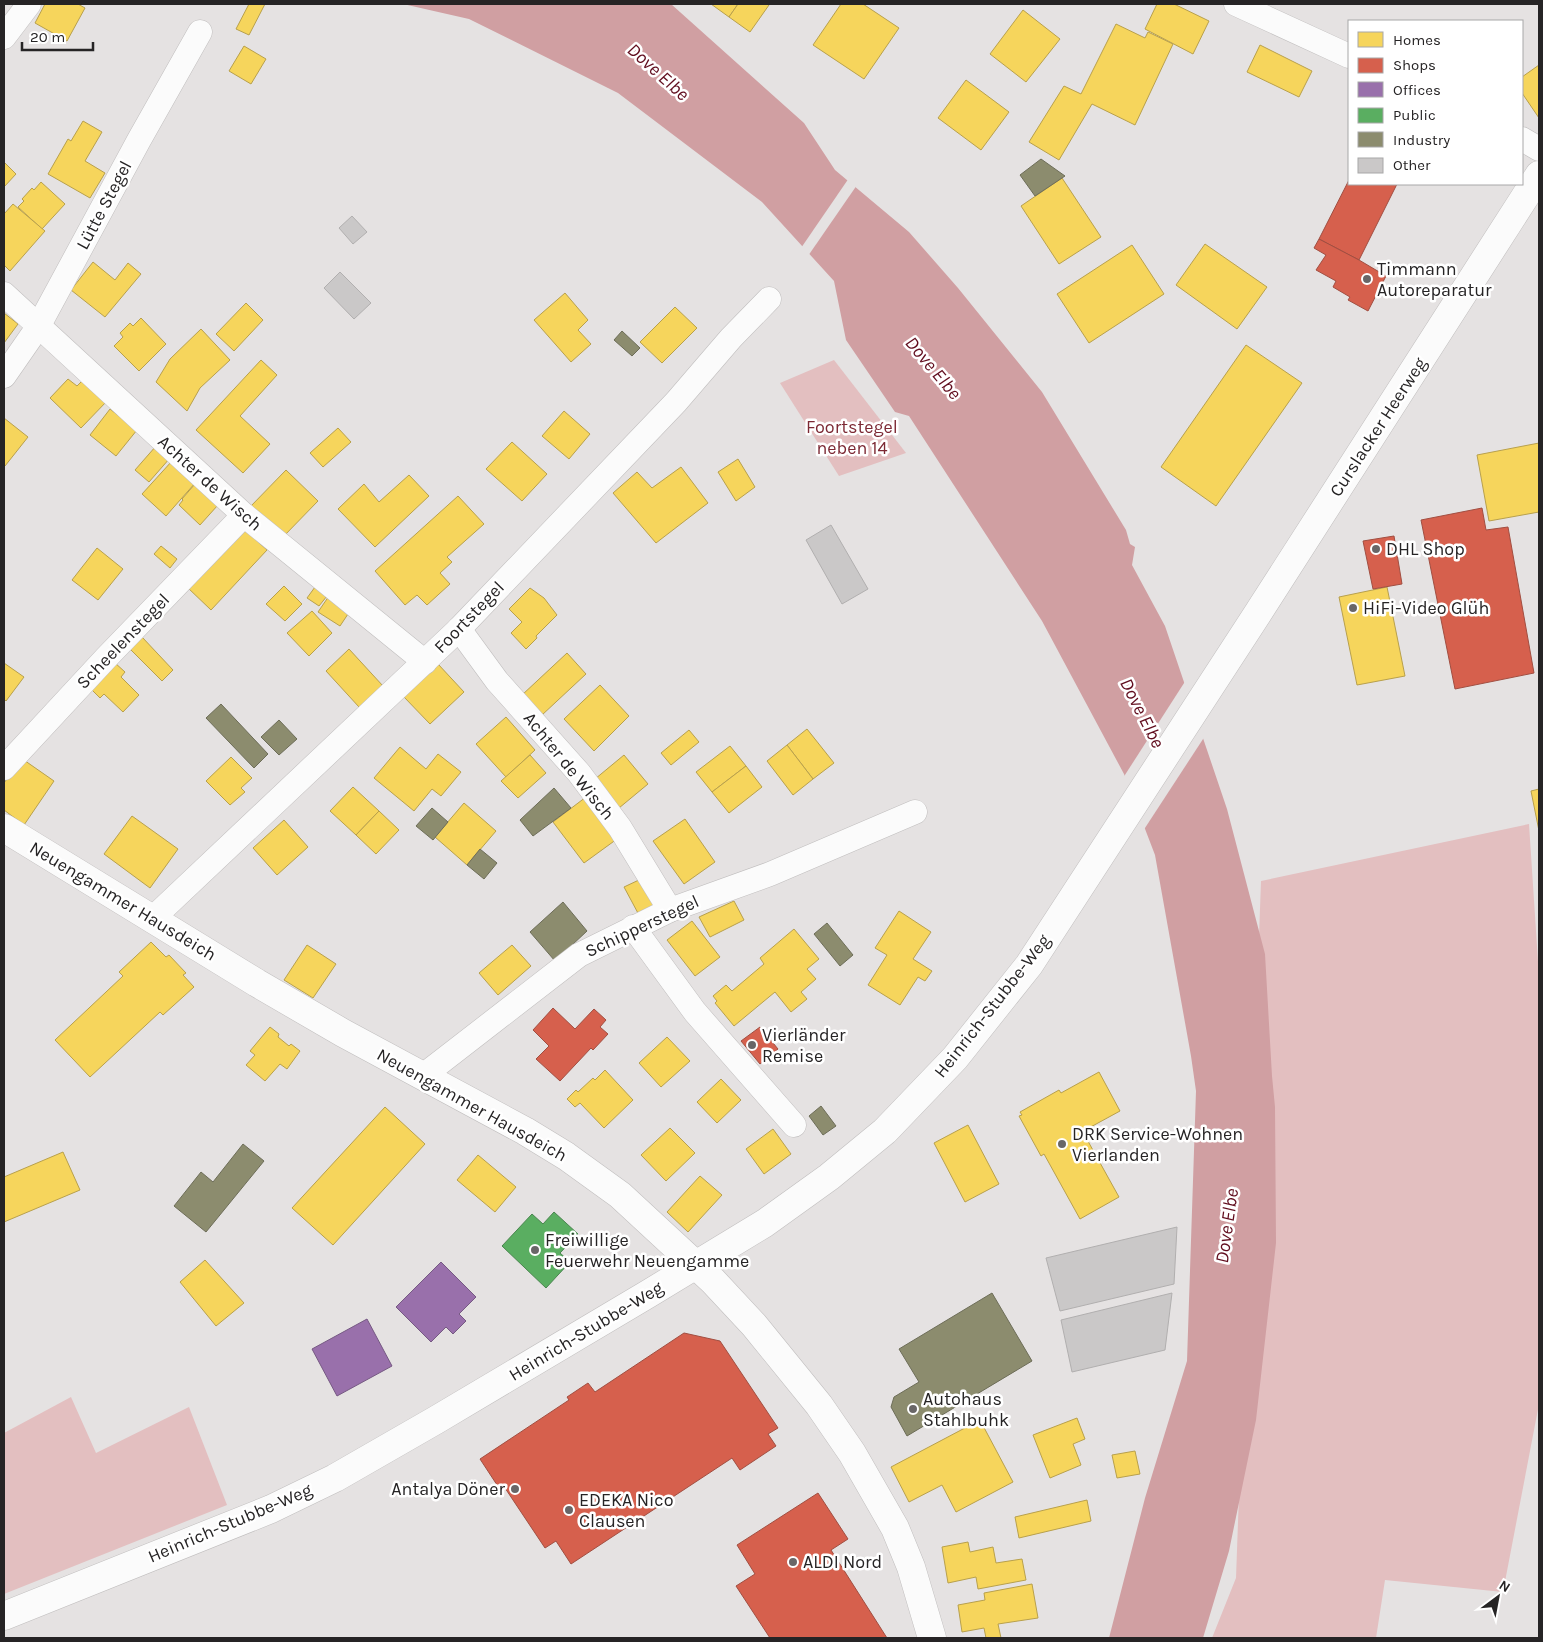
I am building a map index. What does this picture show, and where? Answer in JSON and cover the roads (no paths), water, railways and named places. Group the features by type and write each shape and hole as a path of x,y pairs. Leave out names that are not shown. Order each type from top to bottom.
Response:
{"main road":[{"name":"Curslacker Heerweg","path":"1116,832 1539,176"},
{"name":"Neuengammer Hausdeich","path":"4,828 249,978 343,1033 525,1131 566,1156 620,1195 696,1265 760,1332 819,1405 852,1453 895,1528 911,1567 932,1638"},
{"name":"Heinrich-Stubbe-Weg","path":"4,1616 271,1509 335,1478 436,1420 765,1223 828,1177 885,1131 948,1065 1029,965 1116,832"}],"street":[{"path":"4,37 29,4"},
{"path":"1236,4 1348,56"},
{"name":"Lütte Stegel","path":"4,376 38,327 200,32"},
{"path":"1523,140 1539,149"},
{"name":"Achter de Wisch","path":"4,294 244,516 425,662"},
{"name":"Foortstegel","path":"152,919 460,629 676,402 731,338 769,299"},
{"name":"Scheelenstegel","path":"4,768 106,658 244,516"},
{"name":"Achter de Wisch","path":"460,629 497,681 579,773 620,828 670,910"},
{"name":"Schipperstegel","path":"424,1075 579,955 670,910 770,874 915,812"},
{"path":"633,927 695,1012 794,1125"}],"water":[{"name":"Dove Elbe","path":"403,4 671,4 804,123 835,170 909,232 958,288 1042,392 1126,530 1130,544 1135,547 1132,565 1165,626 1227,809 1265,954 1275,1107 1276,1243 1256,1420 1229,1551 1203,1638 1109,1638 1145,1498 1187,1361 1196,1091 1155,855 1124,774 1042,621 909,416 895,412 846,340 834,281 762,202 618,93 469,19"}],"place":[{"name":"Timmann Autoreparatur","path":"1367,279"},
{"name":"DHL Shop","path":"1376,549"},
{"name":"HiFi-Video Glüh","path":"1353,608"},
{"name":"Vierländer Remise","path":"752,1045"},
{"name":"DRK Service-Wohnen Vierlanden","path":"1062,1144"},
{"name":"Freiwillige Feuerwehr Neuengamme","path":"535,1250"},
{"name":"Autohaus Stahlbuhk","path":"913,1409"},
{"name":"Antalya Döner","path":"515,1489"},
{"name":"EDEKA Nico Clausen","path":"569,1510"},
{"name":"ALDI Nord","path":"793,1562"}],"park label":[{"name":"Foortstegel neben 14","path":"852,437"}]}
